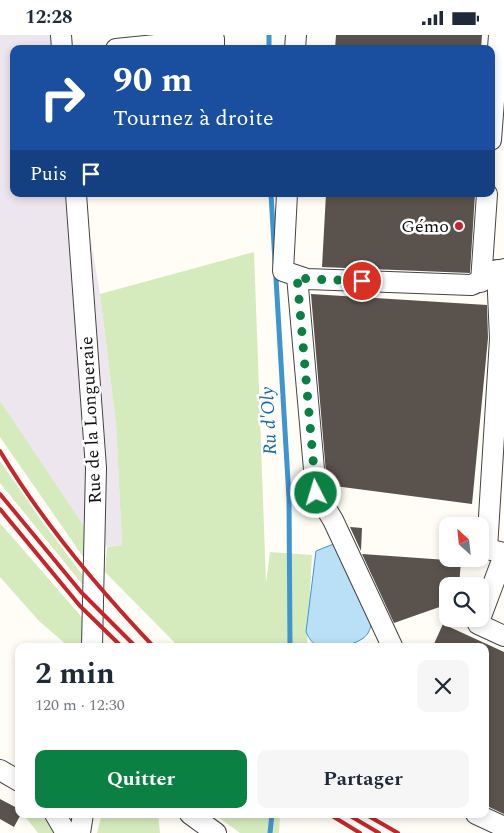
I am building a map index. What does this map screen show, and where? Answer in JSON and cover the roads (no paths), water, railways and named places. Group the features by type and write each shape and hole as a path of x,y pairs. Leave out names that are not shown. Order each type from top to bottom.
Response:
{"street":[{"path":"495,88 499,35"},
{"path":"155,45 214,39 214,45"},
{"name":"Rue de la Longueraie","path":"76,197 96,468 92,643"},
{"path":"287,197 283,271 307,279 471,285 494,274"},
{"path":"487,197 500,339 487,549 504,554 489,595"},
{"path":"297,276 316,493 333,520 391,643"},
{"path":"484,627 504,636"},
{"path":"57,818 66,833"},
{"path":"80,833 82,818"},
{"path":"195,818 216,833"},
{"path":"485,818 504,827"}],"water":[{"path":"336,543 372,621 368,633 359,641 353,643 313,643 306,632 316,551"}],"waterway":[{"name":"Ru d'Oly","path":"269,35 269,45"},
{"name":"Ru d'Oly","path":"271,197 289,498 290,643"},
{"name":"Ru d'Oly","path":"270,833 272,818"}],"railway":[{"path":"0,451 52,529 91,577 150,643"},
{"path":"0,494 81,592 132,643"},
{"path":"0,509 80,606 118,643"},
{"path":"336,818 360,833"},
{"path":"354,818 379,833"},
{"path":"372,818 398,833"}],"place":[{"name":"Gémo","path":"459,226"}]}
